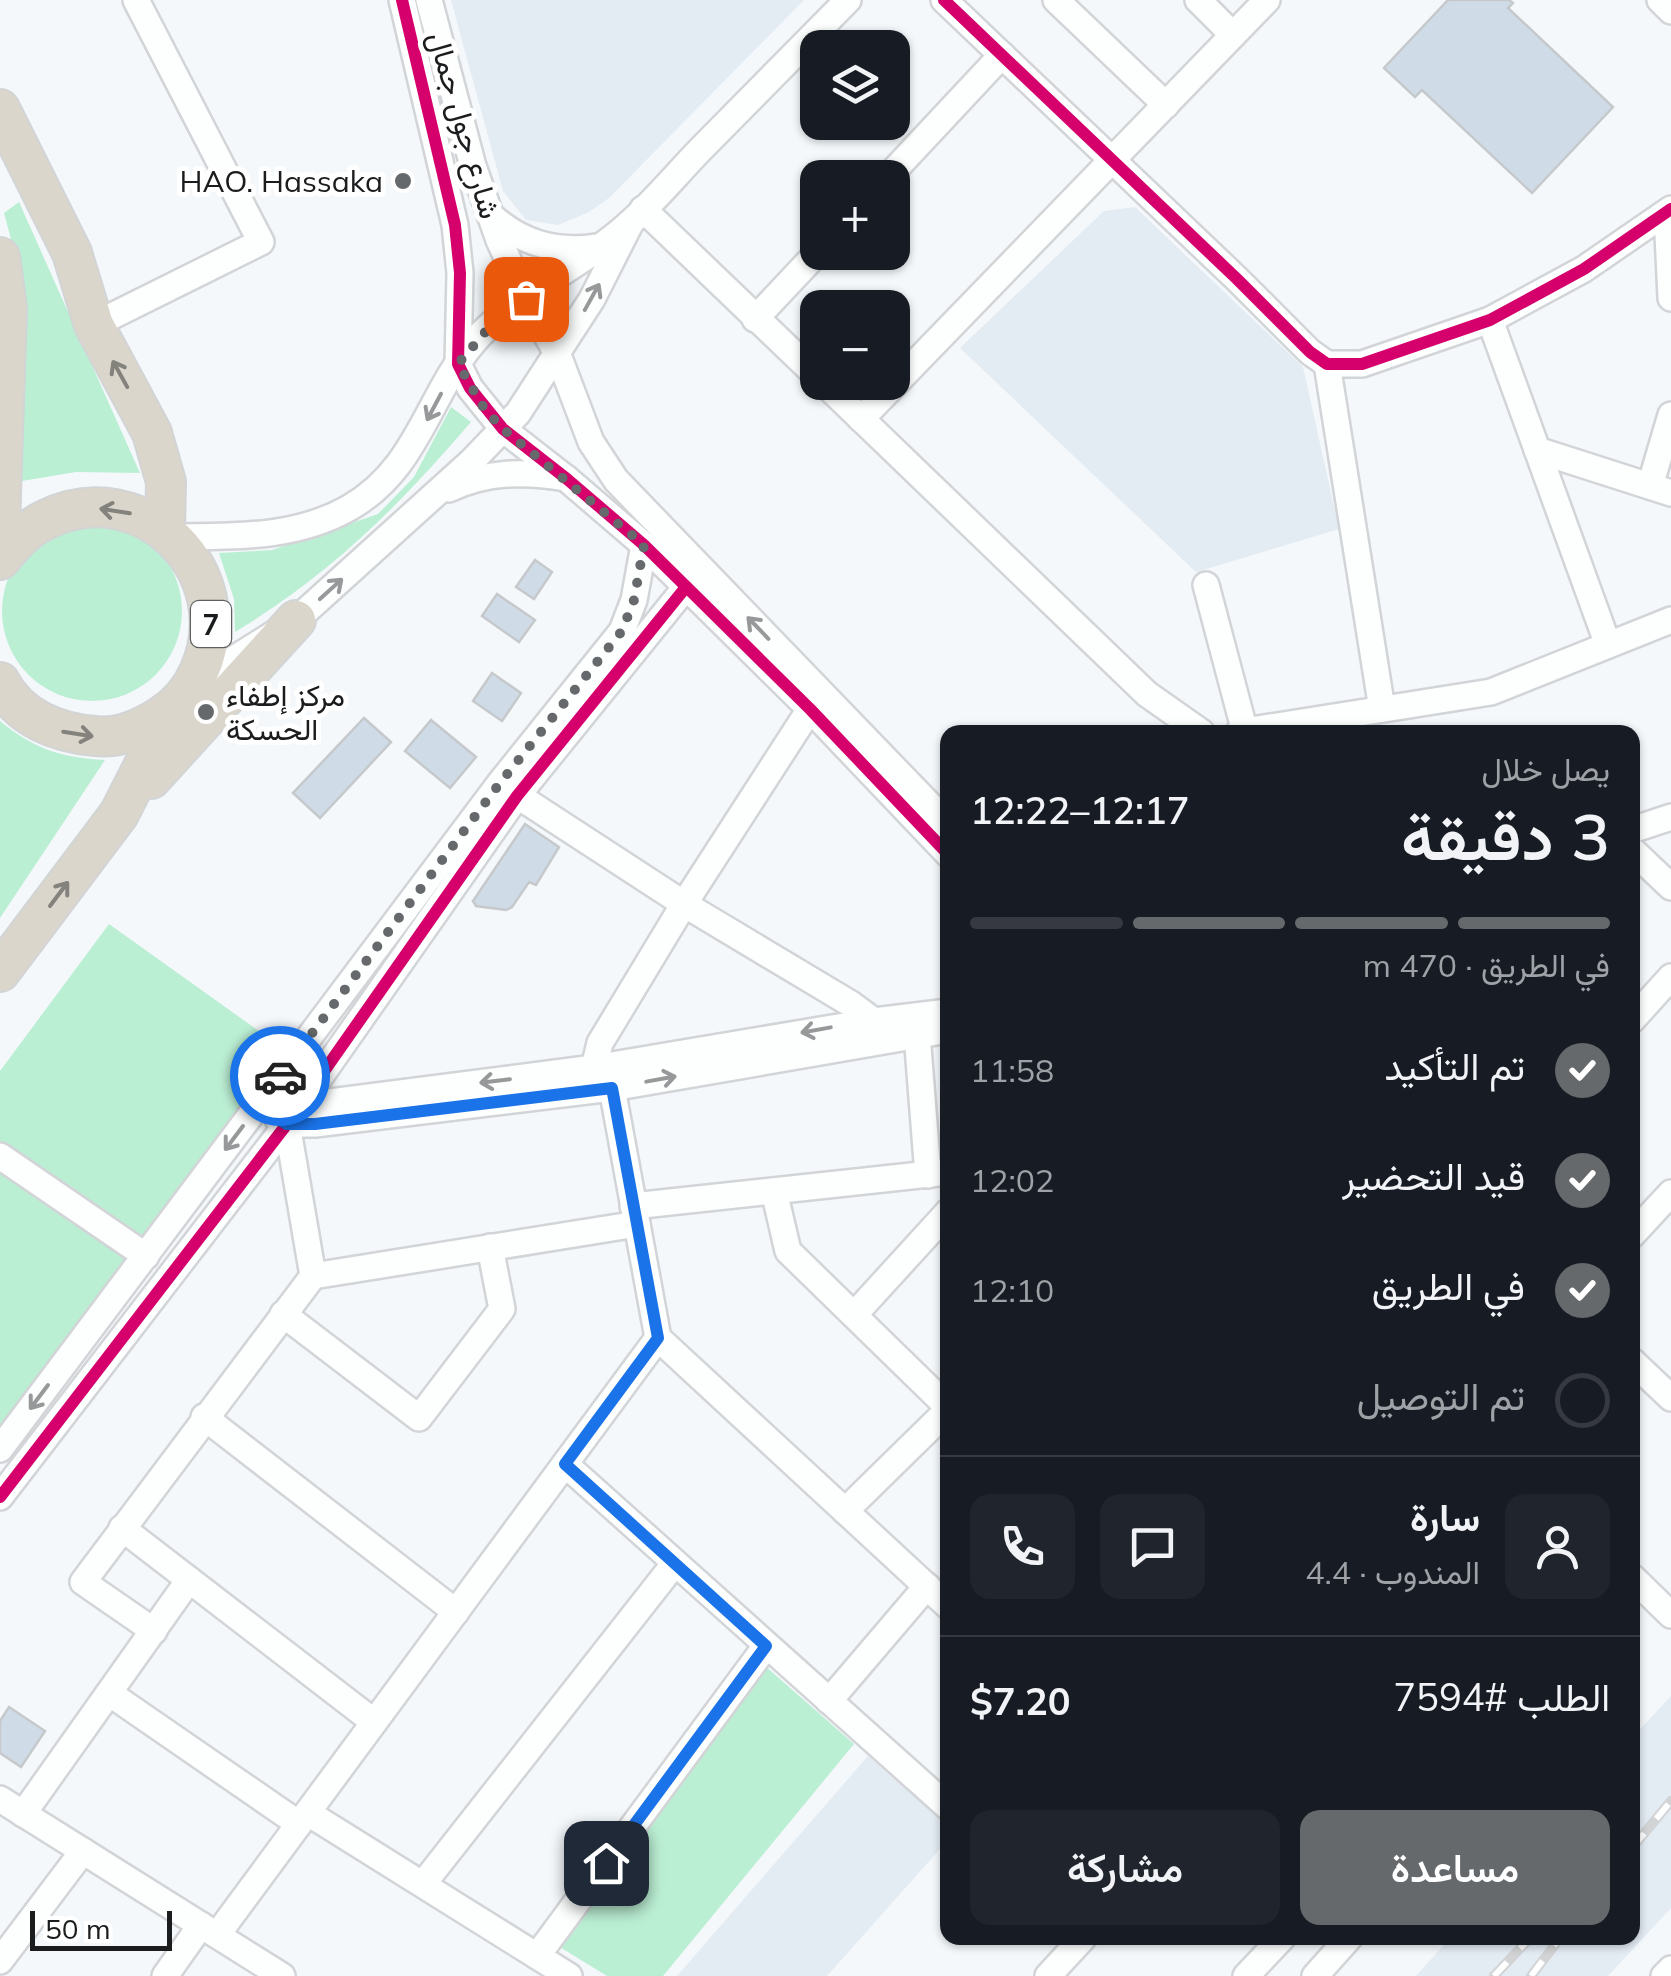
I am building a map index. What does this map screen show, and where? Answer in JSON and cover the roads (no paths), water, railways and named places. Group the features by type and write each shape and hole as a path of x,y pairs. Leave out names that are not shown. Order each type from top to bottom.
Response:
{"highway":[{"path":"0,109 72,253 94,326 152,432 166,482 169,534"},
{"path":"0,257 6,308 0,526"},
{"path":"0,560 32,528 75,510 107,508 138,516 169,534"},
{"name":"7","path":"0,972 119,814 207,655 212,623 207,591 194,562 169,534"},
{"path":"119,814 296,620"},
{"path":"0,682 6,693 33,718 67,734 104,737 140,729 183,697"}],"street":[{"path":"94,326 261,242 136,0"},
{"path":"402,0 455,224 460,285 458,364 485,410 644,545 810,708 940,846"},
{"name":"شارع جول جمال","path":"429,0 490,215 526,299 558,355 581,422 616,480 940,816"},
{"path":"169,534 283,532 319,523 352,506 404,460 458,364 492,324 637,216 848,0"},
{"path":"944,0 1310,352 1327,364 1362,364 1490,320 1584,269 1669,211"},
{"path":"1056,0 1166,105"},
{"path":"1198,0 1234,35"},
{"path":"861,419 1267,0"},
{"path":"1660,0 1671,11"},
{"path":"904,160 1002,55"},
{"path":"1669,211 1671,298"},
{"path":"490,215 531,242 563,249 596,247"},
{"path":"637,216 800,361"},
{"path":"183,697 296,620 503,429 558,355 637,216"},
{"path":"755,319 801,270"},
{"path":"1490,320 1608,645"},
{"path":"1327,364 1382,710"},
{"path":"841,400 1147,694 1191,725"},
{"path":"1537,450 1660,489 1671,414"},
{"path":"435,495 495,475 568,478"},
{"path":"0,1497 293,1115 508,790 622,631 634,600 644,545"},
{"path":"1206,585 1240,725"},
{"path":"0,1448 264,1097 508,790 686,587"},
{"path":"1287,725 1491,692 1671,620"},
{"path":"594,1068 600,1042 810,708"},
{"path":"508,790 874,1020"},
{"path":"1640,827 1671,817"},
{"path":"1640,858 1671,887"},
{"path":"1640,1012 1669,984"},
{"path":"293,1115 874,1020 940,1013"},
{"path":"264,1097 315,1124 612,1088 940,1031"},
{"path":"154,1630 83,1582 204,1416 313,1276 490,1248 635,1215 774,1191 938,1174 917,1034"},
{"path":"612,1088 658,1338 940,1598"},
{"path":"293,1115 313,1276"},
{"path":"0,1156 146,1256"},
{"path":"774,1191 788,1251 940,1400"},
{"path":"1640,1226 1670,1194"},
{"path":"854,1315 940,1221"},
{"path":"283,1314 420,1418 502,1309 490,1248"},
{"path":"165,1976 303,1818 658,1338"},
{"path":"1640,1369 1671,1398"},
{"path":"204,1416 456,1612"},
{"path":"845,1511 940,1416"},
{"path":"565,1464 940,1800"},
{"path":"122,1528 374,1722"},
{"path":"423,1884 675,1563"},
{"path":"1640,1564 1671,1594"},
{"path":"23,1814 190,1580"},
{"path":"1640,1585 1671,1615"},
{"path":"828,1701 927,1586"},
{"path":"537,1956 766,1646"},
{"path":"110,1693 303,1818 423,1884 566,1975"},
{"path":"0,1800 282,1976"},
{"path":"0,1961 83,1851"},
{"path":"1048,1976 1077,1945"},
{"path":"1246,1976 1275,1945"},
{"path":"1315,1976 1343,1945"},
{"path":"1664,1976 1671,1969"}],"railway":[{"path":"1640,1838 1671,1801"},
{"path":"1494,1976 1523,1945"},
{"path":"1531,1976 1555,1945"}],"place":[{"name":"HAO. Hassaka","path":"403,181"},
{"name":"مركز إطفاء الحسكة","path":"206,712"}]}
